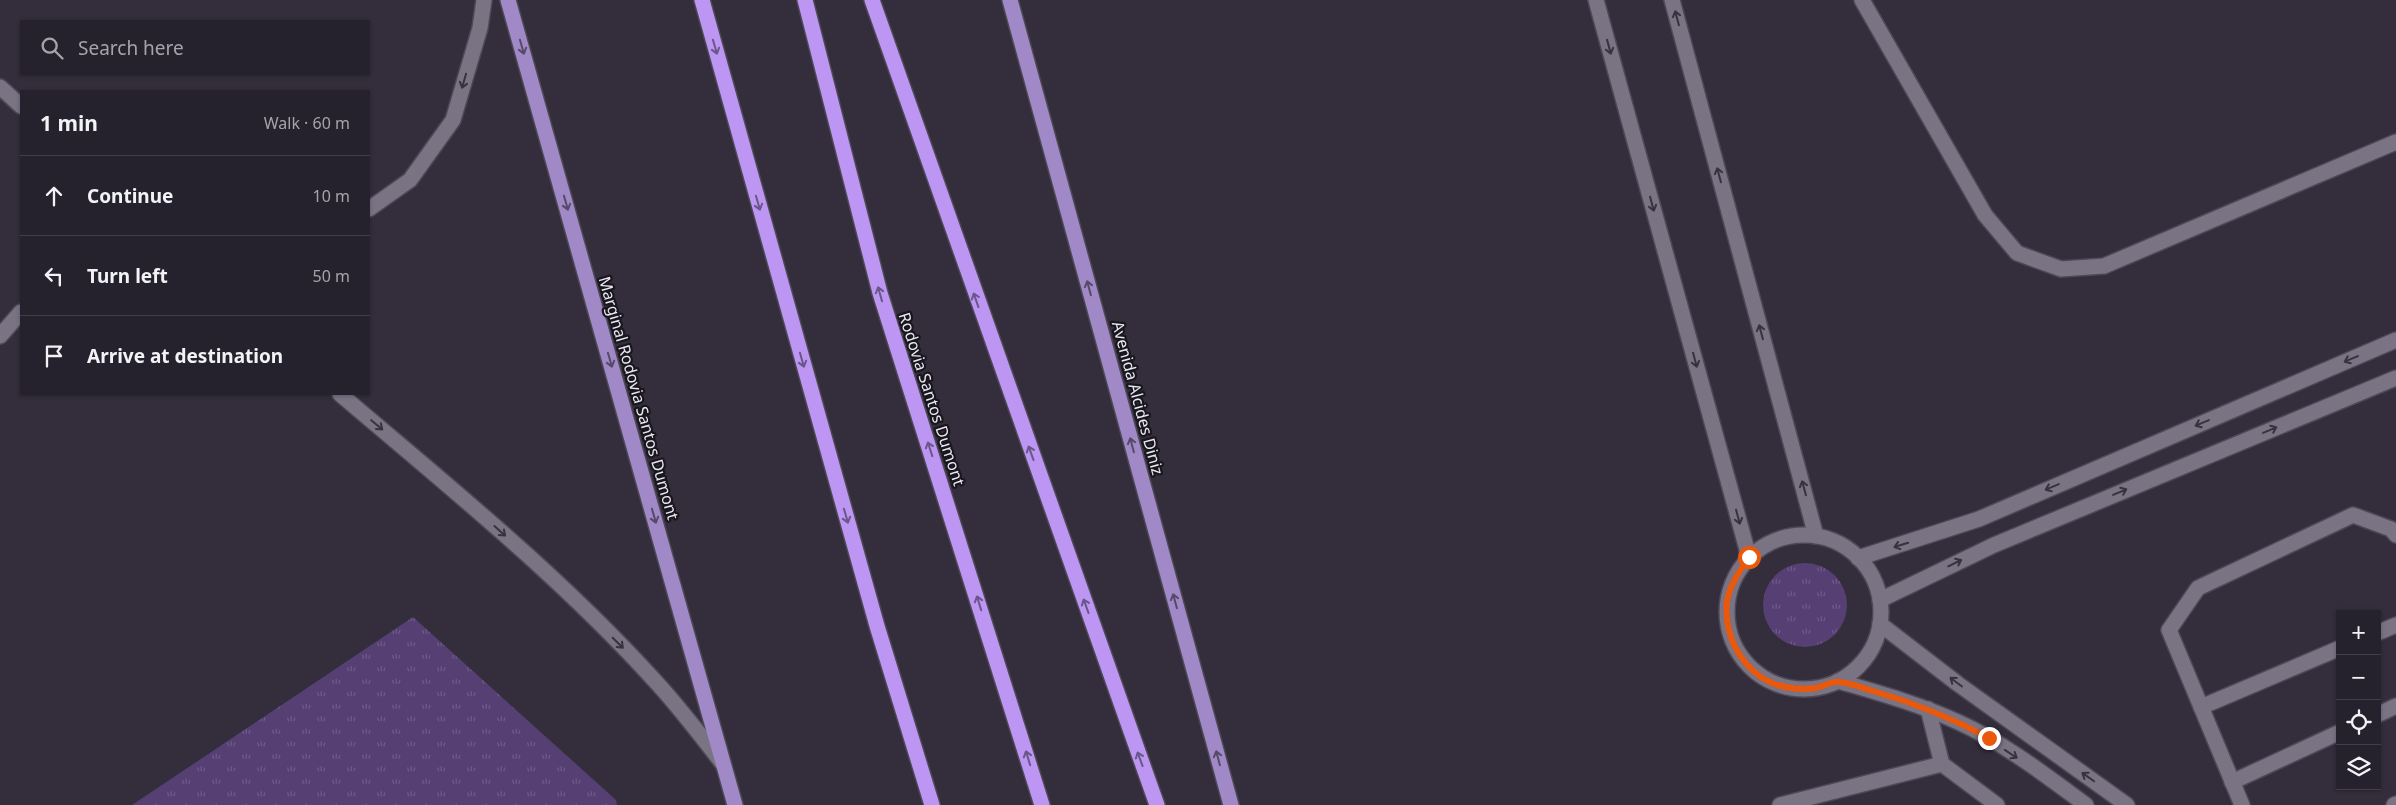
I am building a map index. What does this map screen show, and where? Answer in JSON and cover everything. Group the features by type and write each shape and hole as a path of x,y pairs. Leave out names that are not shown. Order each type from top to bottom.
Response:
{"highway":[{"path":"702,0 877,626 932,805"},
{"name":"Rodovia Santos Dumont","path":"805,0 880,293 1042,805"},
{"path":"872,0 1157,805"}],"main road":[{"name":"Marginal Rodovia Santos Dumont","path":"508,0 735,805"},
{"name":"Avenida Alcides Diniz","path":"1010,0 1231,805"}],"street":[{"path":"370,207 410,180 453,120 480,28 484,0"},
{"path":"1596,0 1749,557"},
{"path":"1672,0 1816,536"},
{"path":"1862,0 1985,215 2017,253 2060,269 2104,266 2396,142"},
{"path":"0,88 20,105"},
{"path":"0,336 20,313"},
{"path":"1858,558 1979,519 2396,340"},
{"path":"1880,600 1994,545 2396,378"},
{"path":"341,395 484,517 583,607 656,682 723,764"},
{"path":"2242,805 2169,630 2198,588 2353,514 2391,529 2396,534"},
{"path":"1792,536 1816,536 1839,543 1858,558 1873,577 1880,600 1880,624 1872,647 1858,667 1838,681 1815,688 1791,688 1768,681 1749,667 1734,647 1727,624 1728,600 1735,577 1749,557 1769,543 1792,536"},
{"path":"1880,624 1958,684 2128,805"},
{"path":"2381,631 2396,625"},
{"path":"2201,707 2336,650"},
{"path":"1838,681 1928,709 1960,722 1989,738 2068,798 2086,805"},
{"path":"2381,713 2396,706"},
{"path":"1928,709 1942,764 1997,805"},
{"path":"2232,782 2336,734"},
{"path":"1780,805 1942,764"}],"green space":[{"path":"1797,563 1813,563 1829,570 1840,581 1847,597 1844,621 1835,635 1829,640 1813,647 1797,647 1781,640 1770,629 1763,613 1763,597 1770,581 1781,570"},
{"path":"413,617 616,800 617,805 132,805"}],"route":[{"path":"1749,557 1735,577 1728,600 1727,624 1734,647 1749,667 1768,681 1791,688 1815,688 1838,681 1898,698 1960,722 1989,738"}]}
